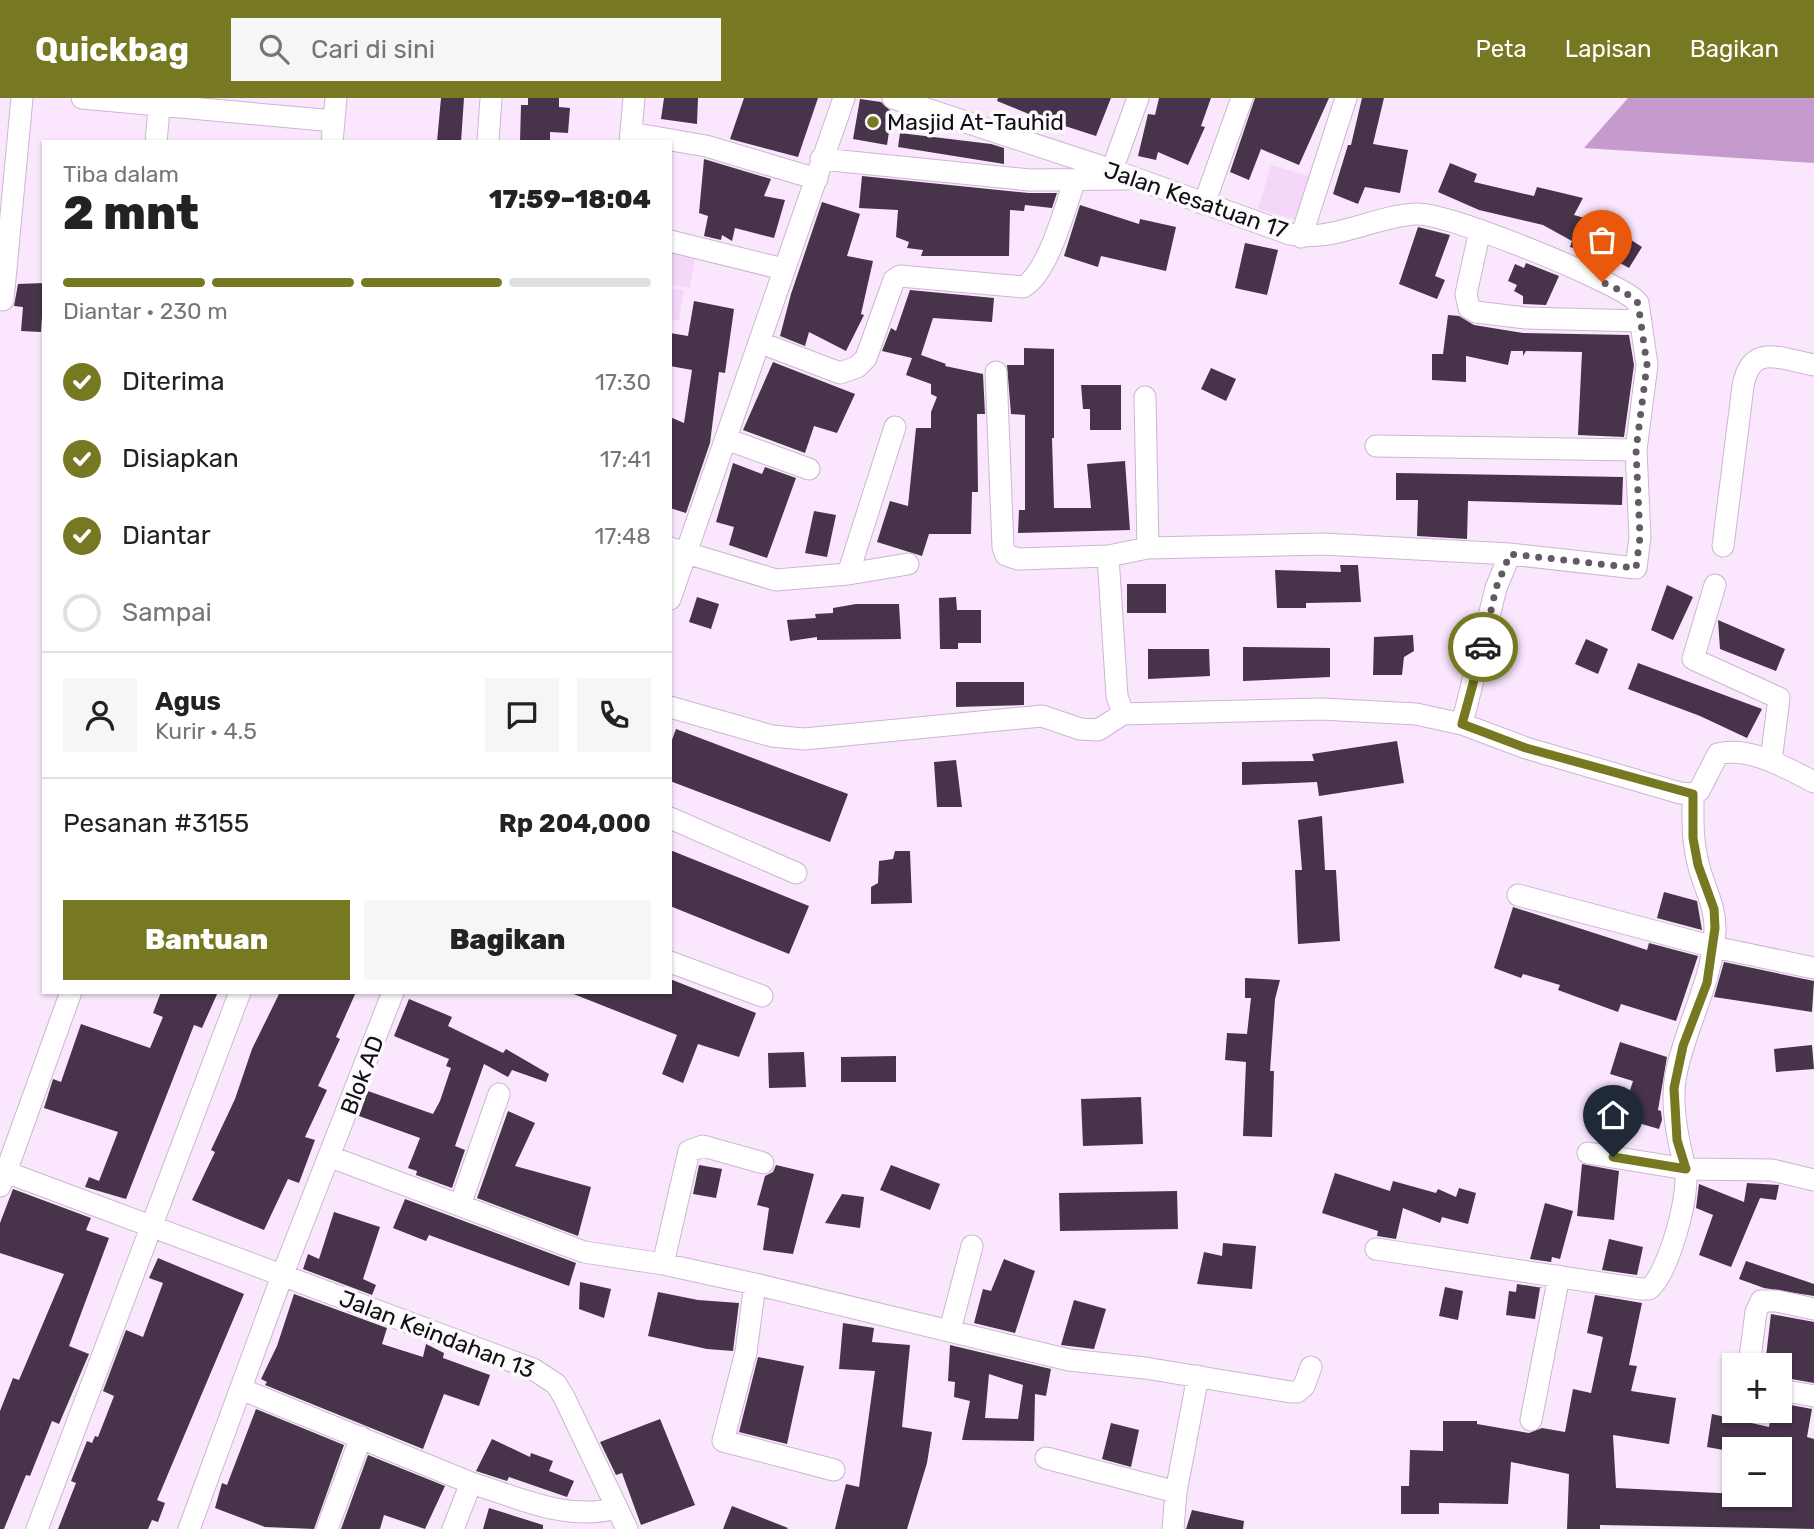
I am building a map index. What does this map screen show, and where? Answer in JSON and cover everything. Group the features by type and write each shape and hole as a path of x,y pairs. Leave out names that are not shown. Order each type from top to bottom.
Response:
{"street":[{"path":"3,300 4,221 22,98"},
{"path":"82,98 160,102 333,131 336,98"},
{"path":"488,140 491,98"},
{"path":"634,98 631,138 650,140"},
{"path":"672,587 678,550 726,439 844,98"},
{"name":"Jalan Kesatuan 17","path":"893,98 1112,170 1301,237 1419,214 1444,218 1480,230 1626,293 1638,303 1641,321"},
{"path":"1112,170 1139,98"},
{"path":"1204,204 1242,98"},
{"path":"1301,237 1346,98"},
{"path":"156,140 160,102"},
{"path":"672,142 706,146 819,169 1075,180 1132,179"},
{"path":"761,343 840,373 849,371 866,358 894,279 900,276 1023,287 1030,283 1042,266 1075,180"},
{"path":"996,372 1003,547 1006,555 1018,559 1108,556 1148,548 1323,544 1510,554 1636,569 1640,537 1636,450 1647,365 1641,321 1495,316 1469,308 1466,294 1480,230"},
{"path":"672,241 783,269"},
{"path":"1723,545 1743,386 1750,363 1769,356 1814,365"},
{"path":"1145,397 1148,548"},
{"path":"848,574 895,427"},
{"path":"726,439 809,469"},
{"path":"1376,446 1636,450"},
{"path":"678,550 776,580 848,574 908,564"},
{"path":"1462,724 1496,588 1510,554"},
{"path":"1108,556 1117,696 1123,714"},
{"path":"1715,585 1693,659 1779,698 1771,761"},
{"path":"672,708 772,736 804,739 1042,716 1080,729 1098,730 1123,714 1363,710 1416,714 1462,724 1526,748 1693,794 1699,791 1718,754 1728,752 1771,761 1814,782"},
{"path":"1376,1249 1641,1289 1652,1287 1673,1243 1686,1169 1677,1140 1674,1088 1683,1046 1707,983 1714,947 1714,909 1698,865 1693,838 1693,794"},
{"path":"672,819 796,873"},
{"path":"1518,895 1714,947 1814,968"},
{"path":"672,963 762,996"},
{"path":"3,1179 70,994"},
{"path":"37,1529 239,994"},
{"name":"Blok AD","path":"189,1529 282,1276 331,1157 392,994"},
{"path":"460,1205 499,1094"},
{"path":"663,1264 689,1151 703,1146 763,1163"},
{"path":"1588,1153 1686,1169 1772,1170 1814,1180"},
{"path":"331,1157 584,1252 663,1264 755,1284 1069,1360 1297,1392 1304,1386 1311,1367"},
{"name":"Jalan Keindahan 13","path":"3,1179 152,1227 548,1377 564,1397 627,1529"},
{"path":"950,1330 972,1246"},
{"path":"1531,1420 1559,1276"},
{"path":"755,1284 747,1352 723,1441 834,1470"},
{"path":"1750,1353 1756,1312 1761,1301 1777,1301 1814,1309"},
{"path":"1173,1529 1176,1492 1198,1376"},
{"path":"241,1389 471,1483 569,1511 600,1513 616,1508"},
{"path":"1792,1392 1814,1396"},
{"path":"327,1529 362,1437"},
{"path":"1046,1458 1176,1492"},
{"path":"453,1529 471,1483"}],"shaded area":[{"path":"1628,98 1814,98 1814,163 1584,148"},
{"path":"1271,165 1315,178 1303,222 1258,209"},
{"path":"672,249 696,253 690,288 672,285"},
{"path":"672,288 684,290 679,321 672,319"}],"building":[{"path":"441,98 464,98 461,140 437,140"},
{"path":"528,98 559,98 559,107 570,108 568,133 550,132 550,140 520,140 521,105 528,105"},
{"path":"664,98 698,98 697,124 661,119"},
{"path":"744,98 818,98 798,157 730,139"},
{"path":"998,98 1111,98 1096,136 1034,116 997,101"},
{"path":"1159,98 1211,98 1201,126 1205,127 1188,165 1158,152 1156,160 1138,156 1148,114 1155,115"},
{"path":"1255,98 1329,98 1299,165 1261,149 1249,180 1230,172"},
{"path":"1362,98 1384,98 1373,144 1408,150 1400,193 1365,187 1358,204 1333,194 1348,145 1351,145"},
{"name":"Masjid At-Tauhid","path":"860,99 881,102 892,112 887,145 853,139"},
{"path":"900,133 991,144 1004,148 1004,164 898,147"},
{"path":"704,159 771,179 764,196 785,200 774,238 735,228 732,241 722,235 721,240 704,236 708,216 699,213"},
{"path":"1450,163 1477,174 1474,182 1534,196 1537,187 1583,198 1574,215 1608,225 1642,247 1629,268 1611,258 1570,247 1572,241 1543,225 1479,210 1438,192"},
{"path":"862,176 1029,193 1057,193 1052,208 1025,205 1024,211 1010,210 1009,256 921,256 923,250 907,248 909,242 896,237 898,210 859,208"},
{"path":"822,202 860,214 847,256 873,261 861,314 864,315 846,351 809,332 805,346 780,336"},
{"path":"1080,205 1139,224 1140,219 1176,227 1166,271 1101,256 1098,267 1064,256"},
{"path":"1418,227 1450,235 1435,276 1445,280 1437,299 1399,284"},
{"path":"1245,243 1278,250 1267,295 1235,288"},
{"path":"1526,263 1559,276 1546,305 1523,304 1523,296 1514,291 1517,285 1508,281 1515,264 1524,268"},
{"path":"42,283 41,332 21,331 23,307 14,306 18,284"},
{"path":"910,290 994,298 992,322 933,318 921,355 946,364 945,366 983,374 985,414 977,414 978,492 972,492 971,534 929,534 922,556 877,542 890,501 908,506 916,428 931,428 931,412 937,397 931,394 931,384 906,375 912,358 882,351 891,328 896,331"},
{"path":"694,301 734,309 725,373 719,372 710,443 686,513 672,509 672,418 684,423 692,370 672,366 672,333 688,336"},
{"path":"1448,315 1459,316 1474,325 1523,333 1629,335 1634,365 1624,437 1578,435 1582,352 1526,351 1523,356 1523,351 1511,351 1508,365 1466,356 1466,382 1432,380 1432,354 1443,354"},
{"path":"1024,348 1054,349 1054,508 1091,508 1087,464 1125,461 1130,530 1018,533 1019,510 1025,510 1025,415 1011,414 1007,365 1024,365"},
{"path":"773,362 855,394 837,433 814,426 805,453 743,430"},
{"path":"1211,368 1236,379 1226,401 1201,389"},
{"path":"1081,385 1121,385 1121,430 1090,430 1090,409 1083,409"},
{"path":"733,463 762,474 765,467 796,478 767,558 729,545 734,527 716,522"},
{"path":"1396,473 1623,477 1622,505 1468,501 1467,539 1417,536 1418,500 1396,500"},
{"path":"814,511 836,515 827,557 805,553"},
{"path":"1340,565 1358,565 1361,602 1306,603 1306,608 1277,608 1275,570 1341,572"},
{"path":"1127,584 1166,584 1166,613 1127,613"},
{"path":"1667,585 1693,597 1673,640 1651,630"},
{"path":"697,597 719,604 711,629 689,622"},
{"path":"956,597 957,610 981,610 981,643 958,643 958,649 940,649 939,598"},
{"path":"856,604 899,604 901,639 817,640 817,637 790,641 787,620 816,618 815,614 833,613 833,608"},
{"path":"1718,620 1785,649 1776,671 1720,649"},
{"path":"1413,635 1414,651 1404,657 1402,675 1373,675 1374,637"},
{"path":"1586,639 1608,649 1598,674 1575,664"},
{"path":"1243,647 1330,648 1330,677 1243,681"},
{"path":"1148,649 1209,649 1210,676 1148,679"},
{"path":"1638,663 1762,709 1747,738 1700,716 1628,689"},
{"path":"956,682 1024,682 1024,705 956,707"},
{"path":"676,729 848,794 830,842 672,782 672,740"},
{"path":"1397,741 1404,783 1319,796 1317,782 1242,785 1242,762 1314,761 1312,754"},
{"path":"956,760 962,807 937,807 934,762"},
{"path":"1322,816 1325,870 1336,870 1340,941 1298,944 1295,870 1302,870 1298,820"},
{"path":"672,851 809,906 789,954 672,907"},
{"path":"895,851 910,851 912,903 871,904 871,887 878,883 879,861 893,859"},
{"path":"1664,892 1697,901 1702,930 1657,918"},
{"path":"1513,907 1647,950 1649,943 1698,956 1676,1021 1621,1004 1618,1012 1558,990 1560,985 1523,974 1521,978 1494,968"},
{"path":"1724,962 1814,981 1812,1012 1714,997"},
{"path":"1245,978 1280,980 1275,999 1270,1071 1274,1071 1272,1137 1243,1136 1246,1062 1225,1060 1227,1033 1247,1034 1251,998 1245,998"},
{"path":"672,980 756,1013 739,1057 698,1044 683,1083 662,1074 677,1035 574,994 672,994"},
{"path":"160,994 217,994 202,1028 194,1025 126,1199 85,1187 89,1177 99,1181 118,1132 44,1108 53,1079 61,1082 81,1024 150,1048 163,1017 153,1013"},
{"path":"279,994 355,994 336,1037 340,1039 318,1086 327,1090 305,1137 315,1140 299,1183 288,1179 264,1230 192,1200 215,1152 211,1150 235,1099 252,1049"},
{"path":"409,999 452,1017 448,1026 503,1053 506,1049 549,1074 546,1082 512,1070 508,1077 484,1064 455,1146 465,1150 452,1188 416,1175 417,1171 408,1168 420,1138 359,1116 368,1091 433,1114 440,1101 451,1068 446,1066 449,1059 394,1036"},
{"path":"1620,1042 1667,1057 1658,1110 1661,1111 1662,1120 1659,1129 1621,1118 1633,1081 1610,1074"},
{"path":"1812,1045 1814,1069 1776,1072 1774,1049"},
{"path":"804,1052 806,1087 769,1088 768,1053"},
{"path":"896,1056 896,1082 841,1082 841,1057"},
{"path":"1141,1097 1143,1144 1083,1146 1081,1099"},
{"path":"508,1111 535,1123 515,1166 591,1187 578,1236 477,1198"},
{"path":"1582,1164 1619,1171 1614,1220 1577,1216"},
{"path":"699,1165 722,1169 716,1198 693,1194"},
{"path":"776,1165 814,1174 793,1254 763,1250 769,1208 757,1205 765,1176 773,1172"},
{"path":"891,1165 940,1184 930,1210 880,1190"},
{"path":"1335,1173 1390,1191 1393,1181 1436,1193 1438,1189 1456,1197 1459,1188 1476,1193 1468,1224 1442,1217 1440,1223 1403,1208 1396,1239 1377,1236 1378,1231 1322,1213"},
{"path":"1747,1183 1779,1185 1776,1200 1760,1198 1731,1267 1699,1255 1713,1215 1696,1208 1699,1184 1744,1202"},
{"path":"13,1189 91,1218 86,1230 109,1238 69,1346 89,1354 59,1424 52,1421 30,1476 26,1475 4,1529 0,1529 0,1411 13,1378 19,1380 64,1274 0,1253 0,1223"},
{"path":"1177,1191 1178,1229 1060,1231 1059,1193"},
{"path":"842,1194 864,1197 860,1228 825,1223"},
{"path":"405,1199 576,1263 569,1286 429,1235 426,1241 393,1228"},
{"path":"1545,1203 1573,1211 1560,1259 1552,1257 1551,1262 1530,1259"},
{"path":"334,1212 380,1227 363,1279 376,1285 372,1295 303,1269 308,1254 319,1259"},
{"path":"1609,1239 1643,1247 1637,1275 1602,1270"},
{"path":"1223,1243 1256,1246 1252,1289 1197,1284 1204,1252 1222,1256"},
{"path":"158,1258 244,1294 157,1500 165,1503 158,1522 152,1520 148,1529 58,1529 76,1483 71,1481 87,1441 92,1443 95,1436 98,1437 114,1396 103,1391 126,1330 143,1337 163,1283 149,1278"},
{"path":"1004,1259 1035,1271 1015,1333 974,1323 983,1289 991,1291"},
{"path":"1746,1261 1814,1284 1814,1296 1764,1288 1739,1279"},
{"path":"580,1282 611,1289 604,1318 579,1309"},
{"path":"1517,1284 1543,1288 1540,1288 1535,1319 1506,1315 1509,1291 1516,1292"},
{"path":"1445,1287 1463,1291 1458,1320 1439,1316"},
{"path":"658,1292 698,1300 739,1303 733,1351 707,1349 648,1336"},
{"path":"294,1294 387,1328 382,1344 423,1357 426,1344 444,1353 443,1358 490,1375 479,1406 444,1394 423,1449 265,1385 267,1382 261,1379 277,1346"},
{"path":"1595,1295 1642,1303 1629,1365 1637,1366 1631,1391 1676,1398 1669,1444 1613,1435 1616,1488 1722,1493 1722,1507 1792,1507 1792,1437 1722,1437 1722,1450 1707,1447 1712,1414 1722,1416 1722,1423 1751,1423 1769,1427 1770,1423 1792,1423 1792,1405 1812,1409 1807,1437 1814,1439 1814,1529 1600,1525 1600,1529 1567,1529 1569,1474 1511,1462 1508,1504 1439,1503 1439,1514 1401,1514 1401,1486 1409,1486 1410,1450 1443,1451 1443,1421 1477,1421 1477,1424 1529,1433 1542,1428 1565,1432 1573,1389 1591,1393 1603,1337 1587,1333"},
{"path":"1074,1300 1106,1309 1094,1349 1061,1345"},
{"path":"1771,1314 1814,1322 1814,1383 1792,1379 1792,1353 1766,1353"},
{"path":"843,1323 874,1328 872,1342 910,1345 902,1427 932,1432 927,1463 907,1529 835,1529 846,1484 859,1487 875,1371 839,1369"},
{"path":"950,1345 1051,1369 1046,1396 1035,1394 1034,1441 962,1440 970,1401 954,1397 955,1382 948,1381","holes":["989,1374 1023,1385 1018,1419 985,1418"]},
{"path":"758,1357 804,1366 787,1444 739,1432"},
{"path":"256,1409 344,1445 314,1529 265,1527 215,1508 222,1483 227,1485"},
{"path":"660,1419 695,1505 641,1525 622,1473 616,1475 600,1442"},
{"path":"1111,1423 1139,1430 1131,1467 1102,1459"},
{"path":"492,1439 530,1457 531,1453 553,1461 549,1471 574,1481 567,1497 509,1477 507,1481 476,1471"},
{"path":"368,1455 445,1486 425,1529 384,1515 380,1529 341,1529"},
{"path":"732,1506 788,1528 723,1529"},
{"path":"489,1508 543,1525 543,1529 483,1529"},
{"path":"1192,1510 1244,1521 1243,1529 1186,1529"}],"way so far":[{"path":"1483,647 1496,588 1510,554 1636,569 1640,537 1636,450 1647,365 1638,303 1626,293 1602,282"}],"place":[{"name":"Masjid At-Tauhid","path":"873,122"}],"route":[{"path":"1483,647 1462,724 1526,748 1618,776 1693,794 1693,838 1698,865 1714,909 1715,928 1707,983 1683,1046 1674,1088 1677,1140 1681,1161 1686,1169 1613,1157"}]}
